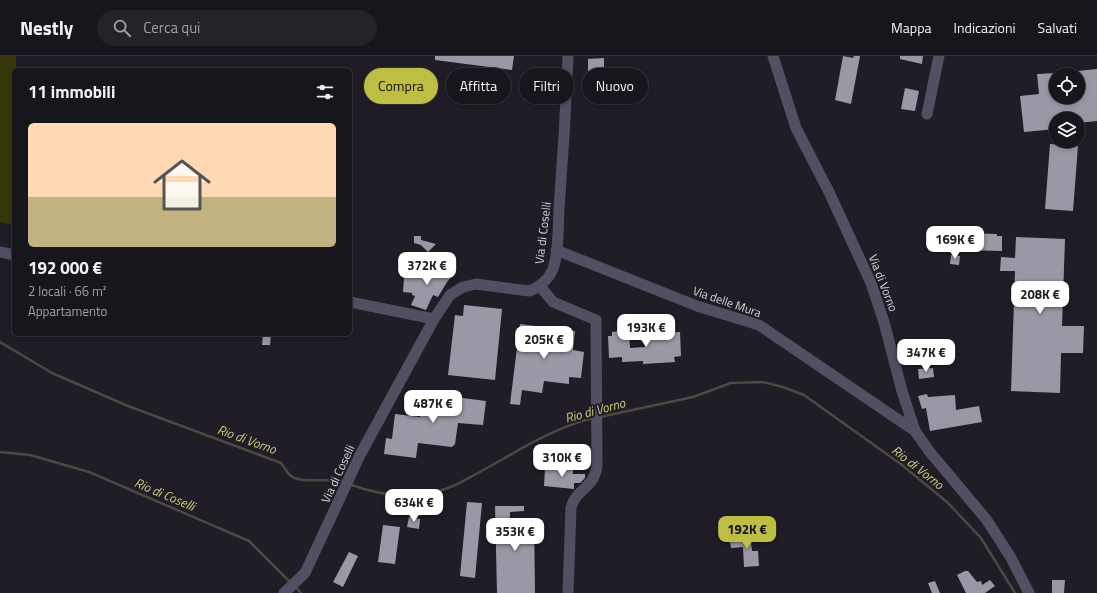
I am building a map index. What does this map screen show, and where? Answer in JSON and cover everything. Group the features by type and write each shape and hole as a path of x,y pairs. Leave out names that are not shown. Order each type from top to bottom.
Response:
{"street":[{"name":"Via di Coselli","path":"286,591 305,573 343,494 351,473 434,319 450,295 468,285 486,284 529,291 540,286 552,271 556,250 568,56"},
{"name":"Via di Vorno","path":"774,56 796,128 829,192 871,283 884,322 902,391 915,430 929,451 986,519 1010,556 1029,593"},
{"path":"927,114 939,56"},
{"name":"Via delle Mura","path":"556,250 697,306 759,325 915,430"},
{"path":"0,252 12,254"},
{"path":"540,286 553,302 596,320 596,476 573,501 571,508 568,593"},
{"path":"352,302 434,319"}],"shaded area":[{"path":"0,56 16,56 16,68 12,68 12,225 0,222"}],"building":[{"path":"435,56 514,56 512,70 511,68 497,68 435,60"},
{"path":"843,56 853,58 854,56 860,56 851,104 835,100"},
{"path":"900,56 923,56 922,64 900,59"},
{"path":"604,58 604,68 588,68 588,59"},
{"path":"1097,69 1097,121 1085,122 1085,112 1049,112 1049,130 1024,132 1020,96 1039,94 1037,74 1049,73 1049,104 1085,104 1085,70"},
{"path":"905,88 919,91 915,111 901,109"},
{"path":"1050,148 1078,148 1073,211 1045,209"},
{"path":"965,233 997,234 997,236 1002,236 1002,251 959,250 960,235 965,235"},
{"path":"414,236 421,236 421,240 436,244 428,252 421,245 414,243"},
{"path":"1016,237 1065,239 1062,326 1084,326 1083,353 1061,353 1060,393 1011,391 1015,271 1000,271 1001,257 1015,258"},
{"path":"951,255 960,256 959,265 950,264"},
{"path":"432,267 446,272 448,269 453,275 438,297 433,295 426,310 411,305 415,296 412,295 412,293 403,292 404,278 422,278 423,268"},
{"path":"464,305 502,309 495,380 448,375 455,315 463,316"},
{"path":"520,324 575,331 573,350 584,352 581,378 569,377 569,384 544,381 542,393 522,390 520,405 510,404"},
{"path":"620,329 629,329 630,348 645,347 644,334 680,332 681,356 674,357 675,362 643,364 643,361 622,362 622,357 609,358 608,336 612,336 612,332 620,331"},
{"path":"263,336 271,336 270,345 262,345"},
{"path":"933,368 934,377 919,379 918,369"},
{"path":"423,393 486,401 483,425 458,423 455,444 452,447 418,443 416,458 384,454 386,438 392,439 395,414 420,417"},
{"path":"927,394 928,397 955,395 956,410 979,406 982,422 930,431 926,408 922,409 918,396"},
{"path":"545,468 573,470 573,474 585,474 585,478 580,483 574,483 574,489 544,486"},
{"path":"467,502 482,503 475,578 460,576"},
{"path":"495,506 524,506 524,511 510,512 510,518 534,519 535,593 497,593"},
{"path":"409,517 420,519 419,529 407,527"},
{"path":"383,525 400,527 395,564 378,562"},
{"path":"750,532 752,551 758,551 759,566 744,567 743,547 731,548 730,541 740,540 740,533"},
{"path":"349,552 358,556 343,587 333,582"},
{"path":"968,571 977,582 981,581 982,585 990,580 995,586 985,593 966,593 957,575"},
{"path":"1052,580 1065,580 1064,593 1052,593"},
{"path":"935,581 940,593 932,593 928,583"}],"waterway":[{"name":"Rio di Vorno","path":"0,342 52,373 128,406 281,463 289,474 295,478 301,480 331,480 345,482"},
{"name":"Rio di Vorno","path":"600,417 693,397 731,383 763,382 783,387 804,395 902,465 947,502 981,538 1015,593"},
{"name":"Rio di Vorno","path":"349,484 386,494 411,495 436,492 452,487 548,435 578,422 593,418"},
{"name":"Rio di Coselli","path":"0,452 30,455 89,472 249,541 291,583"},
{"name":"Rio di Coselli","path":"295,586 301,593"}]}
